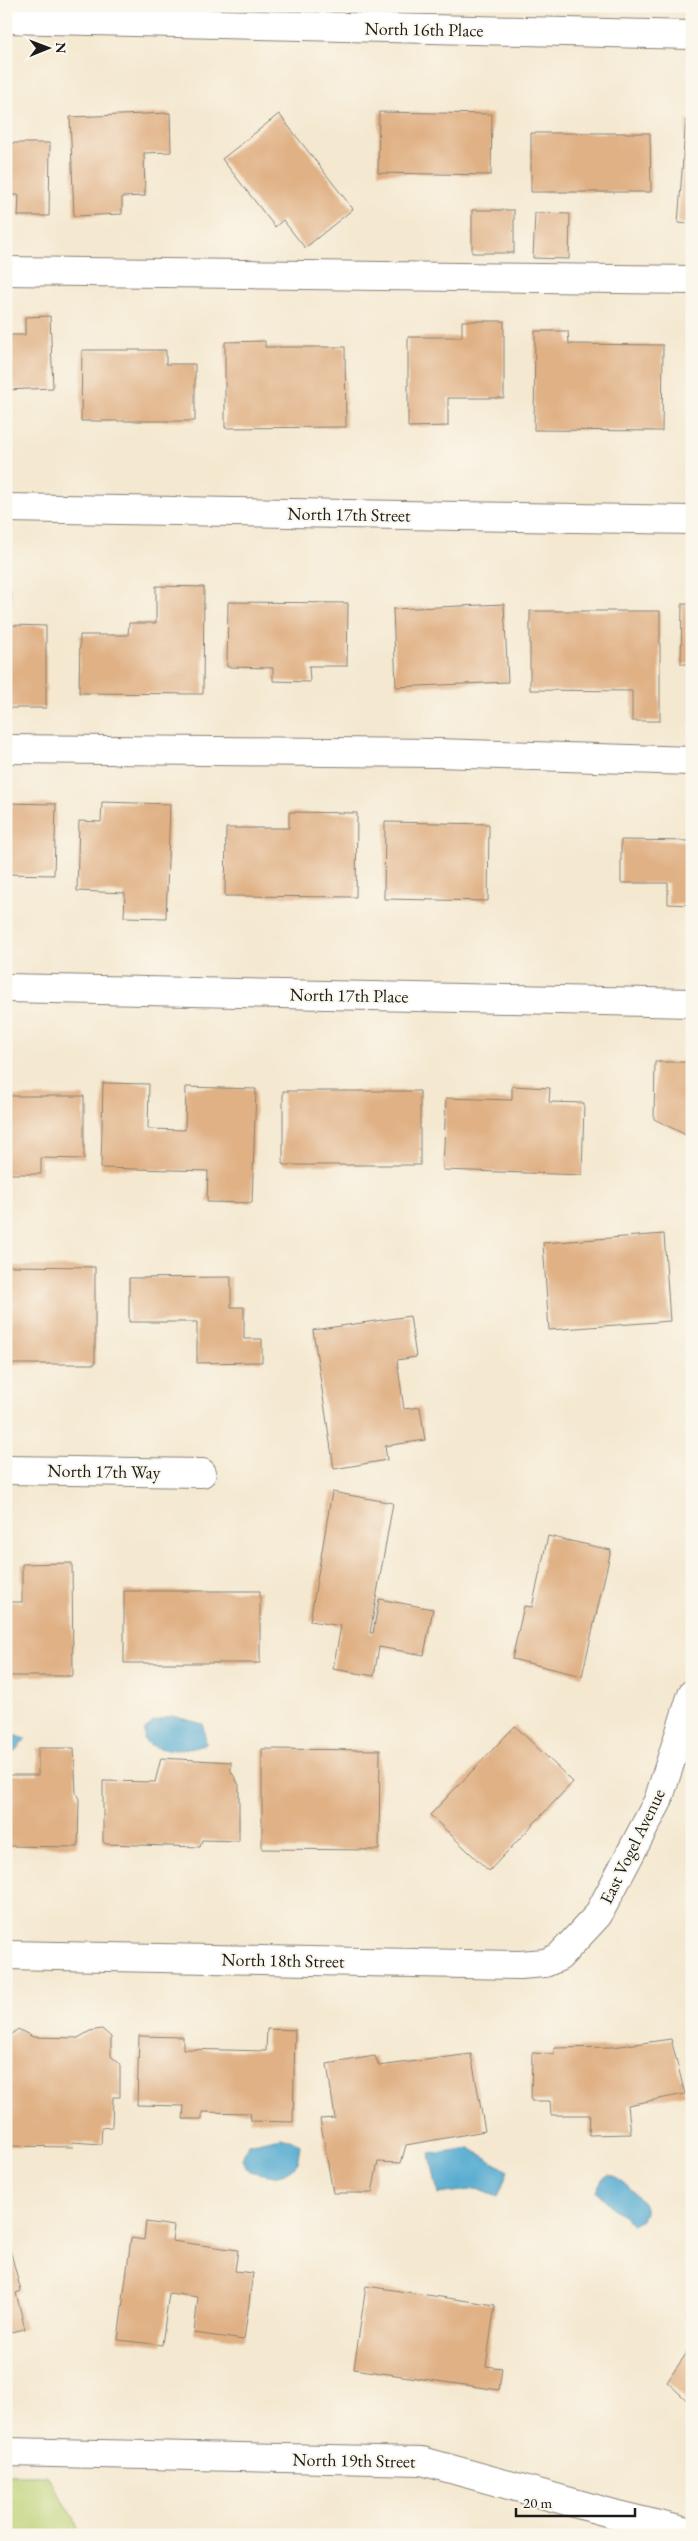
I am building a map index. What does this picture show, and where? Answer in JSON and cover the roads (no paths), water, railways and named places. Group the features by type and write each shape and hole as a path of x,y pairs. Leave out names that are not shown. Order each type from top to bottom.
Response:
{"street":[{"name":"North 16th Place","path":"6,19 692,35"},
{"path":"6,271 692,280"},
{"name":"North 17th Street","path":"6,508 692,520"},
{"path":"6,749 437,754 692,761"},
{"name":"North 17th Place","path":"6,988 692,1003"},
{"name":"North 17th Way","path":"6,1470 202,1473"},
{"name":"East Vogel Avenue","path":"559,1957 598,1915 658,1801 692,1694"},
{"name":"North 18th Street","path":"6,1955 520,1965 545,1963 559,1957"},
{"name":"North 19th Street","path":"6,2452 422,2461 614,2514 692,2532"}],"water":[{"path":"172,1716 203,1724 206,1744 183,1750 174,1750 158,1748 144,1740 145,1730 153,1722"},
{"path":"6,1732 26,1739 6,1760"},
{"path":"280,2137 292,2140 300,2145 297,2164 280,2175 249,2171 242,2159 248,2144"},
{"path":"470,2148 508,2171 498,2197 478,2189 438,2194 430,2154"},
{"path":"609,2175 624,2184 644,2204 645,2212 642,2220 632,2225 600,2196 596,2190 603,2178"}]}
